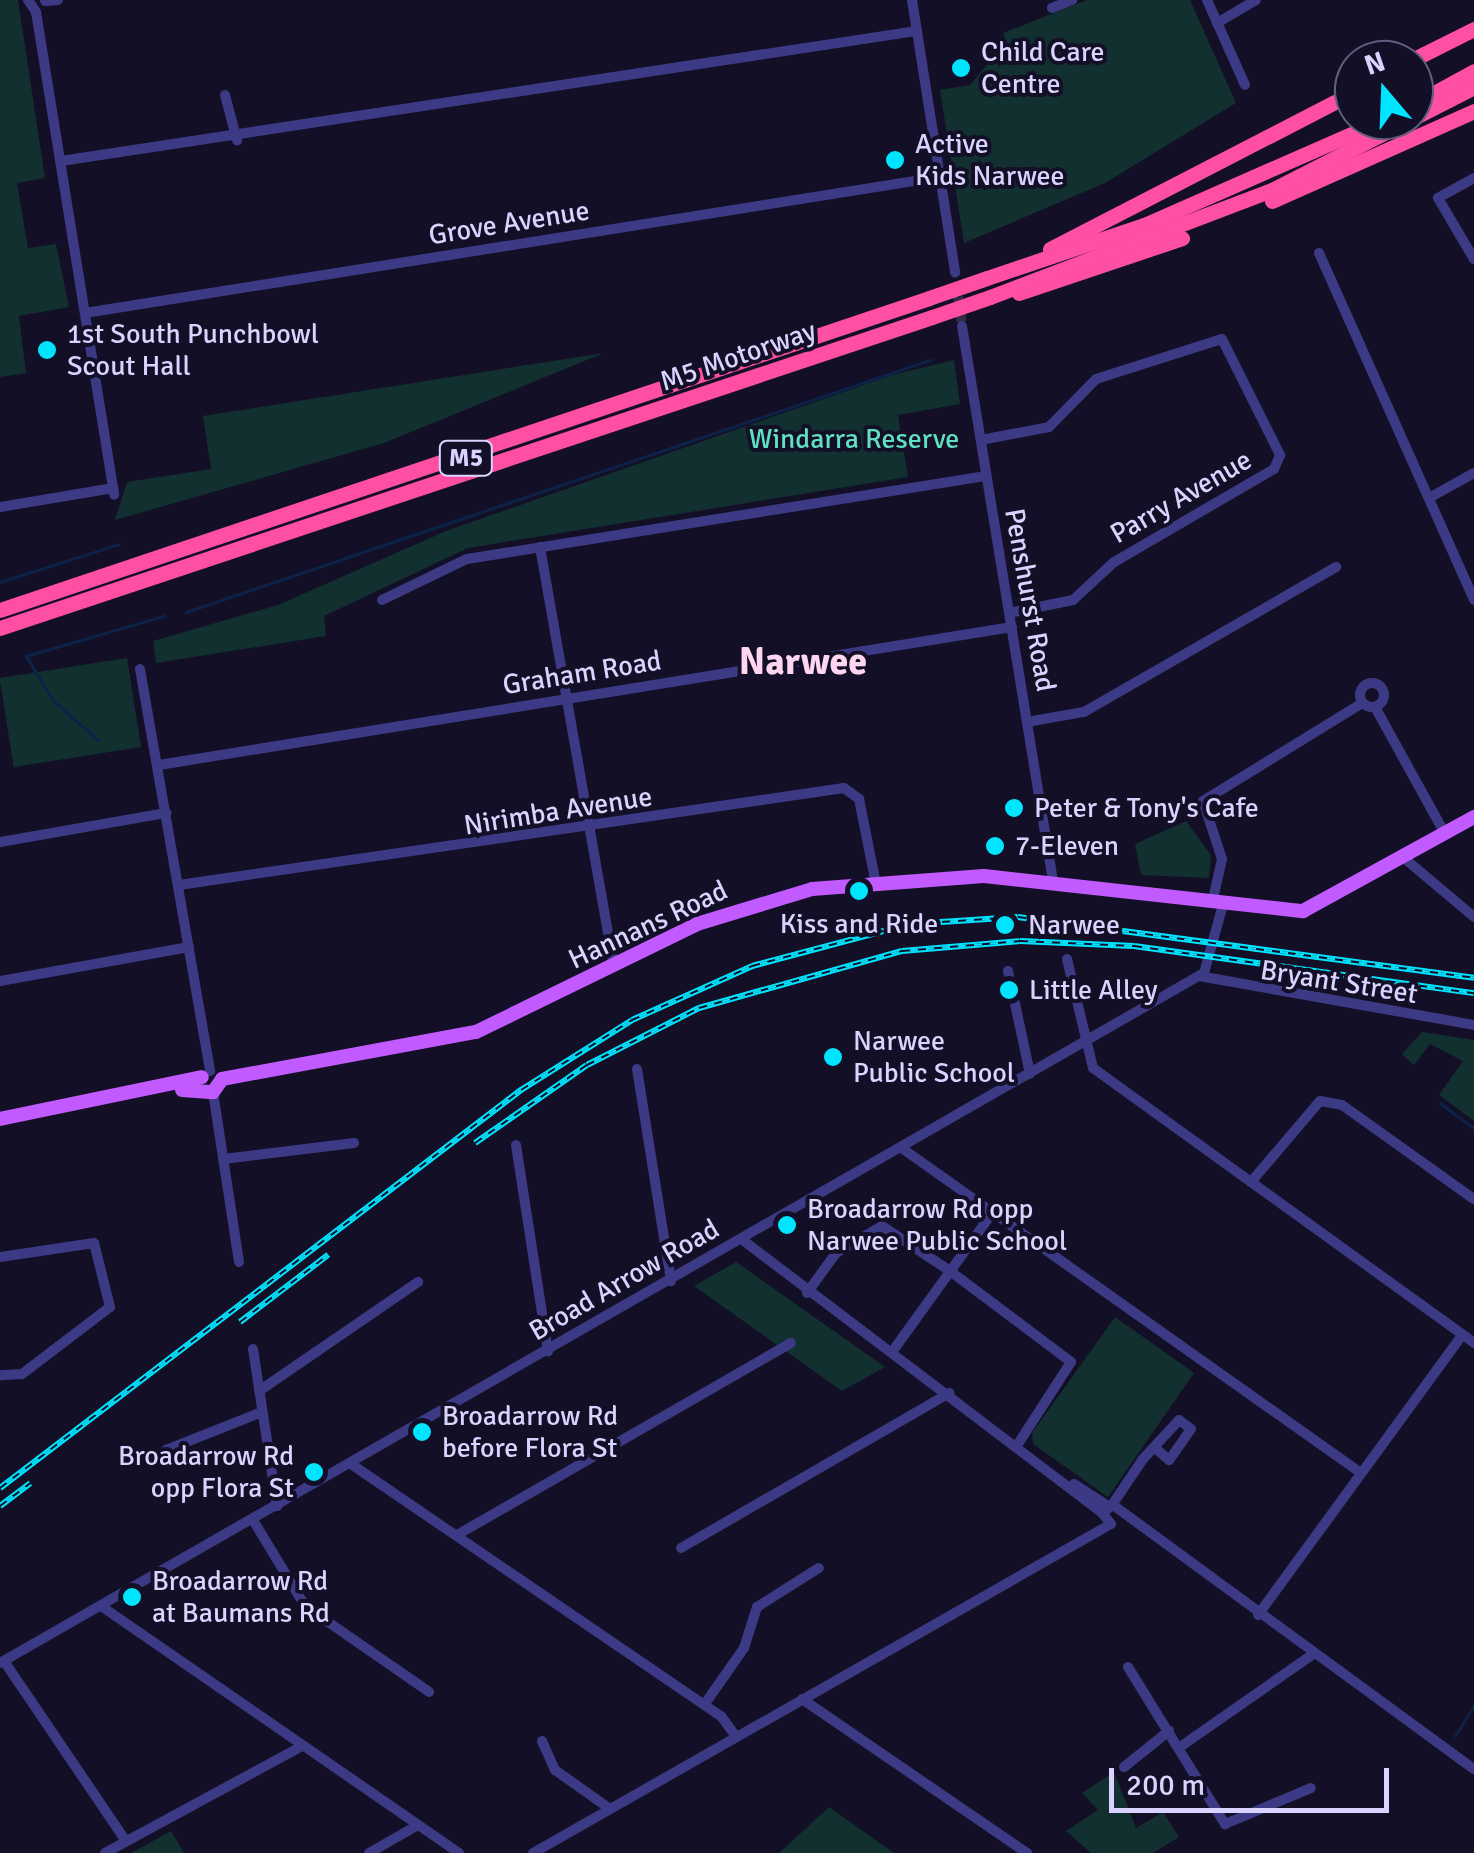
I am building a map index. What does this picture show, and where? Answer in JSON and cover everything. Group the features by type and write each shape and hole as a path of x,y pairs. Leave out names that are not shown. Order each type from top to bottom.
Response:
{"highway":[{"path":"1434,48 1474,27"},
{"path":"1434,93 1474,71"},
{"name":"M5 Motorway","path":"0,628 990,297 1258,196 1474,87"},
{"path":"987,278 1334,102"},
{"name":"M5","path":"990,297 1040,290 1147,252 1474,111"},
{"name":"M5 Motorway","path":"0,610 1144,226 1338,140"}],"main road":[{"path":"1404,858 1474,817"},
{"name":"Hannans Road","path":"0,1119 476,1032 614,964 753,904 876,878 1053,881 1303,912 1404,858"}],"street":[{"path":"0,507 114,491 36,12 28,0"},
{"path":"36,12 45,1 58,0"},
{"path":"912,0 954,273"},
{"path":"1052,8 1072,0"},
{"path":"1207,0 1246,85"},
{"path":"1217,23 1256,0"},
{"path":"61,161 237,140 917,31"},
{"path":"225,94 237,140"},
{"name":"Grove Avenue","path":"85,313 940,177"},
{"path":"1474,178 1438,198 1474,259"},
{"path":"1319,254 1474,600"},
{"name":"Penshurst Road","path":"962,326 1053,881"},
{"name":"Parry Avenue","path":"981,440 1049,427 1096,379 1217,339 1234,349 1280,455 1270,472 1114,562 1072,600 1009,613"},
{"path":"1429,498 1474,473"},
{"path":"382,600 467,560 986,476"},
{"path":"540,547 586,830 614,964"},
{"path":"1027,722 1084,712 1336,567"},
{"name":"Graham Road","path":"159,765 1012,627"},
{"path":"140,669 239,1262"},
{"path":"1362,703 1361,688 1374,682 1384,692 1375,706"},
{"path":"1199,976 1214,961 1220,877 1203,801 1362,703 1375,706 1445,834"},
{"name":"Nirimba Avenue","path":"178,885 586,830 844,788 859,799 876,878"},
{"path":"0,842 167,813"},
{"path":"1404,858 1474,917"},
{"path":"0,981 189,948"},
{"path":"1067,959 1082,1044 1093,1068 1474,1344"},
{"path":"1008,971 1030,1074"},
{"name":"Bryant Street","path":"1199,976 1474,1025"},
{"name":"Broad Arrow Road","path":"2,1662 1199,976"},
{"path":"638,1069 671,1281"},
{"path":"1251,1182 1320,1101 1342,1105 1474,1199"},
{"path":"224,1159 354,1142"},
{"path":"516,1146 548,1352"},
{"path":"903,1149 1361,1473"},
{"path":"892,1352 993,1212"},
{"path":"807,1294 836,1254 882,1226 950,1271 1071,1362 1018,1444"},
{"path":"744,1240 807,1294 949,1393 1111,1515 1141,1532 1474,1768"},
{"path":"0,1256 94,1243 110,1307 3,1376"},
{"path":"259,1391 418,1282"},
{"path":"1258,1615 1462,1335"},
{"path":"456,1535 791,1343"},
{"path":"254,1349 277,1506"},
{"path":"681,1548 949,1393"},
{"path":"166,1450 262,1412"},
{"path":"533,1853 1087,1539 1111,1515 1155,1448"},
{"path":"351,1464 704,1705 736,1737"},
{"path":"253,1520 305,1606 429,1692"},
{"path":"704,1705 744,1648 756,1606 820,1568"},
{"path":"101,1606 459,1853"},
{"path":"1180,1747 1312,1654"},
{"path":"2,1662 126,1842"},
{"path":"1128,1667 1224,1824 1311,1788"},
{"path":"802,1699 1027,1853"},
{"path":"1124,1767 1169,1731"},
{"path":"542,1741 555,1770 610,1809"},
{"path":"106,1853 302,1746"},
{"path":"369,1853 418,1825"}],"green space":[{"path":"0,0 18,0 45,178 17,183 28,248 56,244 69,307 19,316 26,373 0,377"},
{"path":"1087,0 1190,0 1236,103 1105,183 964,243 940,90 970,85 1006,42 1003,33"},
{"path":"604,353 384,443 115,520 127,482 211,469 203,416"},
{"name":"Windarra Reserve","path":"954,360 960,404 898,415 908,477 468,548 324,616 326,636 156,663 153,641 278,605 446,531 892,375"},
{"path":"127,658 141,747 14,767 0,678"},
{"path":"1186,821 1211,855 1209,878 1141,875 1135,844"},
{"path":"1422,1032 1474,1040 1474,1121 1439,1095 1463,1061 1430,1044 1414,1065 1402,1054"},
{"path":"736,1262 885,1367 842,1391 694,1286"},
{"path":"1115,1317 1194,1373 1108,1497 1033,1444 1032,1433"},
{"path":"1114,1772 1136,1828 1163,1812 1179,1837 1153,1853 1091,1853 1066,1831 1098,1810 1082,1793"},
{"path":"829,1807 894,1853 779,1853"},
{"path":"171,1831 184,1853 131,1853"}],"waterway":[{"path":"186,612 930,360"},
{"path":"0,582 119,544"},
{"path":"99,741 53,701 26,656 164,616"},
{"path":"1440,1103 1474,1128"},
{"path":"1455,1736 1474,1705"}],"tunnel":[{"path":"956,282 962,326"}],"railway":[{"path":"0,1488 521,1090 632,1020 752,966 910,924 1018,917 1474,978"},
{"path":"475,1143 587,1065 699,1008 902,951 1020,941 1134,946 1474,993"},
{"path":"240,1322 328,1255"},
{"path":"0,1506 30,1483"}],"place":[{"name":"Child Care Centre","path":"961,68"},
{"name":"Active Kids Narwee","path":"895,160"},
{"name":"1st South Punchbowl Scout Hall","path":"47,350"},
{"name":"Peter & Tony's Cafe","path":"1014,808"},
{"name":"7-Eleven","path":"995,846"},
{"name":"Kiss and Ride","path":"859,891"},
{"name":"Narwee","path":"1005,925"},
{"name":"Little Alley","path":"1009,990"},
{"name":"Narwee Public School","path":"833,1057"},
{"name":"Broadarrow Rd opp Narwee Public School","path":"787,1225"},
{"name":"Broadarrow Rd before Flora St","path":"422,1432"},
{"name":"Broadarrow Rd opp Flora St","path":"314,1472"},
{"name":"Broadarrow Rd at Baumans Rd","path":"132,1597"}],"district":[{"name":"Narwee","path":"803,662"}]}
